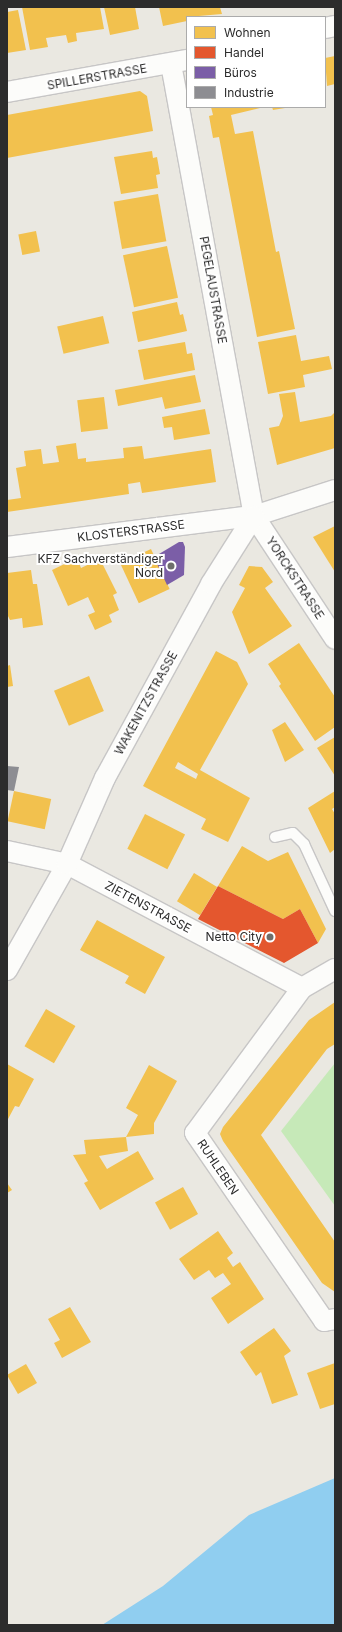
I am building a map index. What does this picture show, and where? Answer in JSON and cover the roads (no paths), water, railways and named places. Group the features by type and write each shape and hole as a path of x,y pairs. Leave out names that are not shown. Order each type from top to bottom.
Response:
{"street":[{"name":"SPILLERSTRASSE","path":"7,92 179,62"},
{"name":"PEGELAUSTRASSE","path":"179,62 186,104"},
{"name":"PEGELAUSTRASSE","path":"187,108 254,516"},
{"path":"254,516 335,490"},
{"name":"KLOSTERSTRASSE","path":"7,547 254,516"},
{"name":"YORCKSTRASSE","path":"254,516 335,638"},
{"name":"WAKENITZSTRASSE","path":"7,970 67,864 112,764 211,584 254,516"},
{"name":"ZIETENSTRASSE","path":"7,851 67,864 302,988"},
{"path":"302,988 335,969"},
{"name":"RUHLEBEN","path":"302,988 195,1133 324,1321 335,1319"}],"lane":[{"path":"275,836 293,833 304,844 335,911"}],"water":[{"path":"335,1478 335,1625 102,1625 163,1586 249,1515"}],"place":[{"name":"KFZ Sachverständiger Nord","path":"171,566"},
{"name":"Netto City","path":"270,937"}]}
